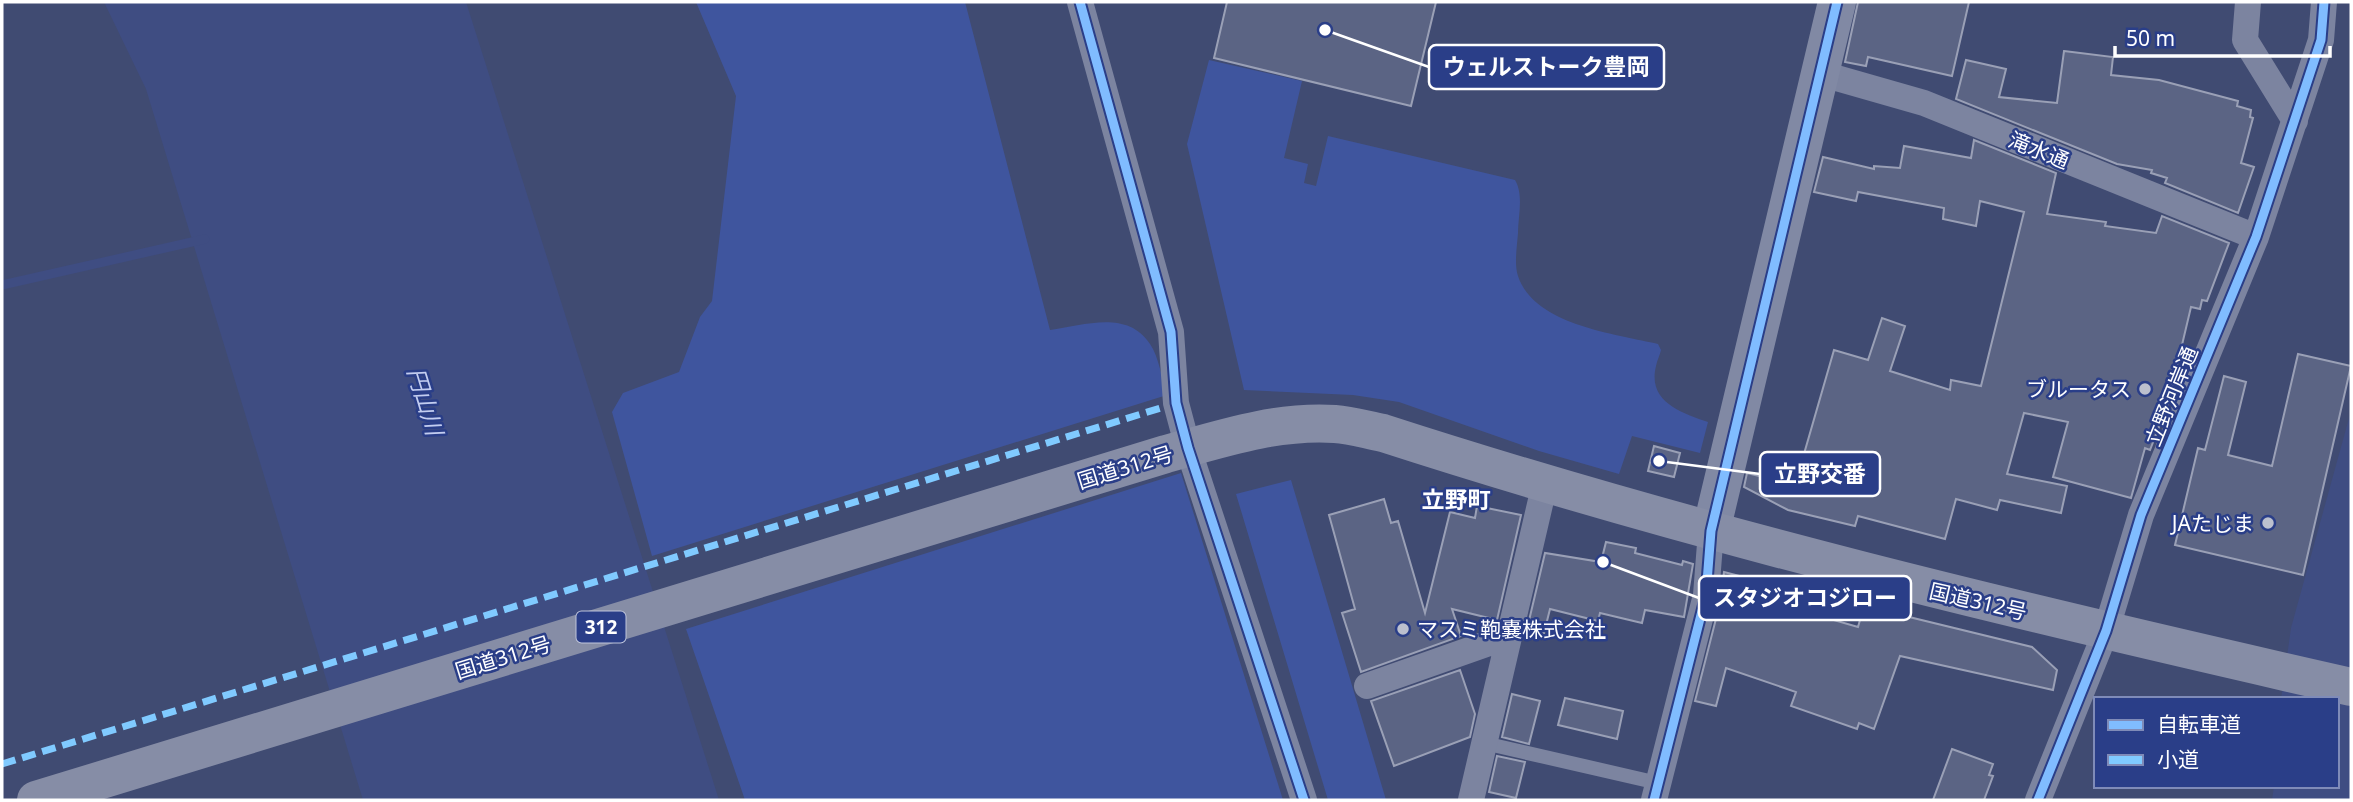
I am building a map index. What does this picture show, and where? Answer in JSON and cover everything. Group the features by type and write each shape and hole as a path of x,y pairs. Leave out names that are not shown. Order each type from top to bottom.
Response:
{"highway":[{"name":"国道312号","path":"36,800 1177,451 1242,433 1286,426 1335,424 1382,433 1711,531 1902,583 2351,687"}],"street":[{"path":"1080,2 1171,332 1177,451 1304,800"},
{"path":"1658,795 1706,595 1711,531 1838,2"},
{"path":"2248,2 2245,40 2295,121"},
{"name":"立野河岸通","path":"2038,800 2106,631 2141,515 2256,237 2321,40 2324,2"},
{"name":"滝水通","path":"1819,73 1924,103 2256,237"},
{"path":"1471,800 1545,483"},
{"path":"1367,686 1509,636"}],"lane":[{"path":"1485,743 1658,795"}],"shaded area":[{"path":"696,2 965,2 1050,330 1104,322 1129,326 1140,333 1153,349 1167,395 652,556 612,412 623,393 679,372 700,317 712,301 736,96"},
{"path":"1209,60 1302,81 1284,158 1308,164 1304,183 1316,186 1328,136 1515,180 1520,199 1516,266 1527,293 1541,306 1578,325 1658,344 1661,350 1655,378 1662,397 1678,410 1708,422 1700,453 1632,436 1619,474 1539,451 1399,402 1353,395 1244,390 1187,144"},
{"path":"1181,473 1283,800 745,800 686,629"},
{"path":"1291,480 1386,800 1328,800 1236,494"}],"water":[{"name":"円山川","path":"104,2 466,2 719,800 363,800 146,89"},
{"path":"2351,411 2351,800 2272,800 2274,788 2339,788 2339,697 2281,697 2291,628"}],"building":[{"path":"1227,2 1436,2 1411,106 1214,58"},
{"path":"1858,2 1969,2 1952,76 1868,57 1866,66 1845,62"},
{"path":"2064,51 2113,57 2111,75 2159,80 2238,101 2237,106 2251,110 2250,117 2253,118 2241,163 2254,167 2238,213 2165,183 2167,178 2151,173 2152,170 2117,164 1956,99 1966,60 2006,69 1999,97 2057,103"},
{"path":"1974,140 2056,173 2047,214 2106,222 2105,226 2156,233 2162,216 2229,243 2207,301 2202,300 2200,309 2191,307 2168,404 2150,450 2145,448 2131,498 2053,477 2068,422 2024,413 2007,474 2067,486 2061,513 2000,500 1997,510 1956,499 1945,539 1858,516 1855,526 1788,510 1744,487 1747,473 1795,485 1834,350 1868,360 1882,318 1905,326 1890,371 1950,390 1951,380 1981,386 2024,212 1980,201 1976,226 1943,219 1944,208 1858,192 1856,201 1814,192 1823,157 1874,169 1874,166 1900,168 1904,146 1971,158"},
{"path":"2298,354 2351,366 2303,575 2175,545 2198,448 2205,450 2224,376 2246,382 2228,455 2272,466"},
{"path":"1654,446 1680,453 1674,477 1648,471"},
{"path":"1384,499 1391,523 1398,521 1425,613 1450,512 1475,518 1477,506 1521,515 1497,620 1452,609 1461,636 1361,672 1342,613 1355,609 1329,515"},
{"path":"1606,542 1636,548 1635,553 1682,565 1683,561 1693,564 1684,617 1645,610 1642,623 1600,613 1598,621 1550,609 1544,633 1527,629 1545,553 1601,562"},
{"path":"1724,572 1751,579 1747,595 1858,627 1864,606 2032,647 2057,670 2053,690 1900,656 1874,729 1859,723 1857,729 1791,706 1796,692 1726,668 1716,706 1695,701 1721,599"},
{"path":"1460,670 1475,714 1470,737 1394,766 1371,701"},
{"path":"1512,694 1540,701 1529,744 1502,737"},
{"path":"1565,698 1623,711 1617,739 1558,725"},
{"path":"1952,749 1993,764 1989,775 1993,776 1984,800 1933,800"},
{"path":"1497,756 1525,762 1516,798 1489,792"}],"waterway":[{"path":"2,285 205,239"}],"marked path":[{"path":"2,764 1164,407"}],"cycle path":[{"path":"1080,2 1171,332 1176,403 1188,448 1304,800"},
{"path":"1654,800 1706,595 1711,531 1837,2"},
{"path":"2038,800 2106,631 2141,515 2256,237 2321,40 2324,2"}],"place":[{"name":"ウェルストーク豊岡","path":"1325,30"},
{"name":"ブルータス","path":"2145,389"},
{"name":"立野交番","path":"1659,461"},
{"name":"JAたじま","path":"2268,523"},
{"name":"スタジオコジロー","path":"1603,562"},
{"name":"マスミ鞄嚢株式会社","path":"1403,629"}],"district":[{"name":"立野町","path":"1456,499"}]}
